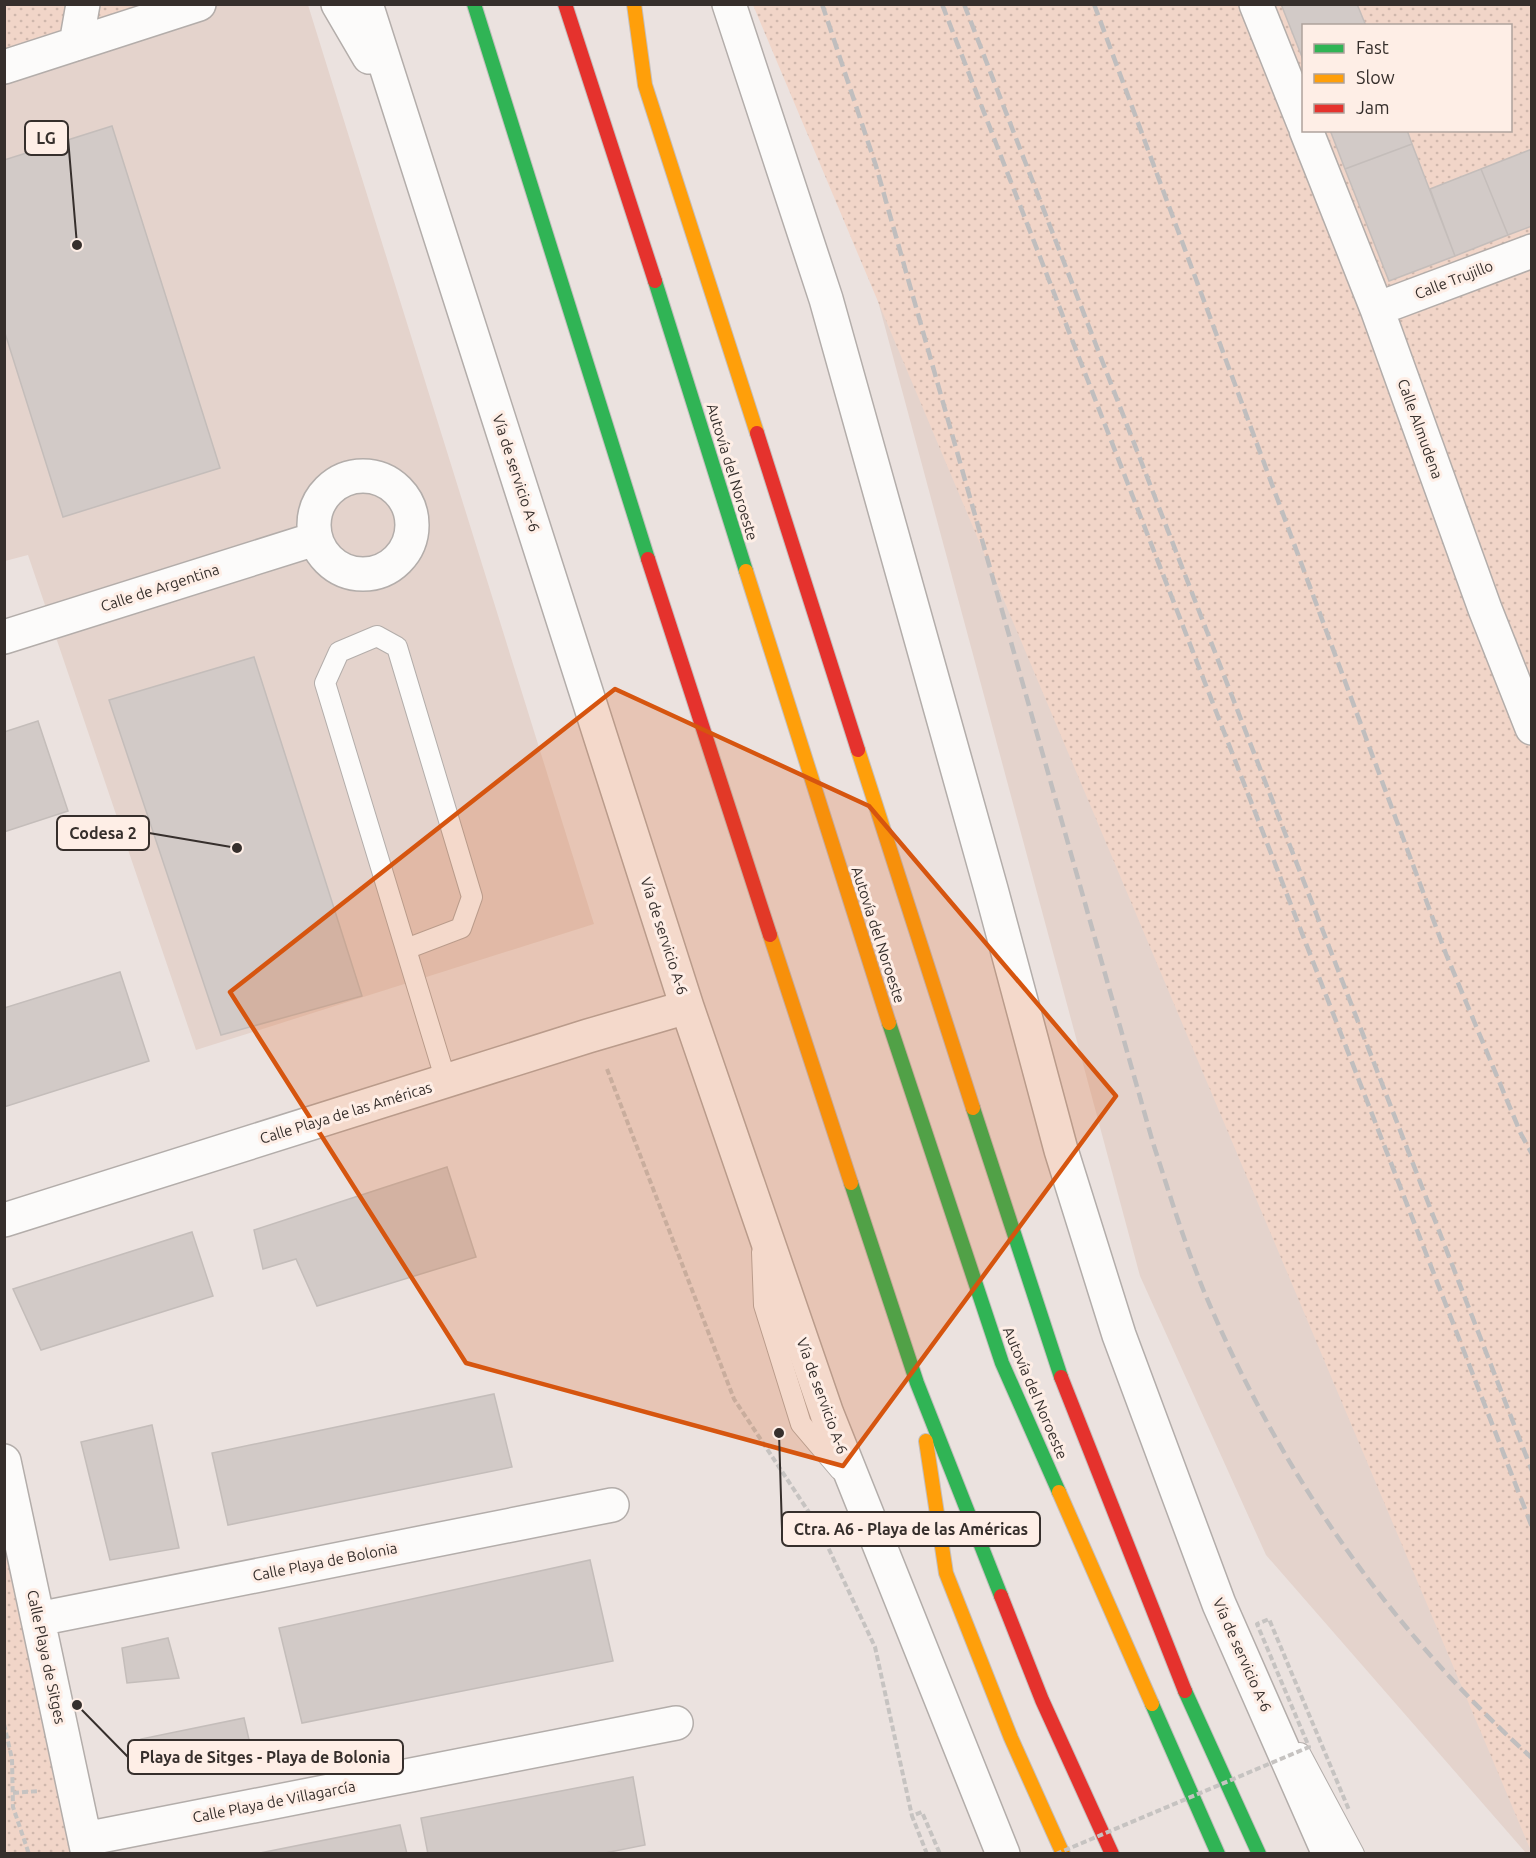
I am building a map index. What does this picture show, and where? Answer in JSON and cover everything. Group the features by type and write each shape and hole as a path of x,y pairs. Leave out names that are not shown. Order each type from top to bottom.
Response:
{"highway":[{"path":"474,4 685,675 917,1383 1042,1700 1112,1854"},
{"name":"Autovía del Noroeste","path":"565,4 624,183 875,981 1002,1363 1218,1854"},
{"path":"634,4 645,85 1054,1360 1178,1676 1259,1854"},
{"path":"917,1383 946,1573 1011,1738 1063,1854"}],"street":[{"path":"76,44 82,4"},
{"path":"4,67 76,44 148,11 199,4"},
{"path":"338,4 401,112"},
{"name":"Vía de servicio A-6","path":"366,4 687,1007 761,1223 827,1414 1003,1854"},
{"name":"Vía de servicio A-6","path":"729,4 826,299 994,900 1061,1150 1119,1335 1219,1604 1329,1854"},
{"path":"1256,4 1302,119"},
{"name":"Calle Almudena","path":"1307,132 1377,309 1485,609 1532,728"},
{"name":"Calle Trujillo","path":"1377,309 1532,251"},
{"name":"Calle de Argentina","path":"4,637 315,539"},
{"name":"Calle Playa de las Américas","path":"4,1220 687,1007"},
{"name":"Calle Playa de Sitges","path":"4,1461 10,1514 38,1618 86,1846"},
{"name":"Calle Playa de Bolonia","path":"38,1618 612,1505"},
{"name":"Calle Playa de Villagarcía","path":"86,1846 676,1723"}],"lane":[{"path":"406,949 461,928 472,897 397,647 377,636 339,652 325,683 446,1081"},
{"path":"1219,1604 1354,1854"}],"path":[{"path":"607,1069 734,1399 818,1526 875,1647 912,1816 927,1854"},
{"path":"1056,1854 1310,1748 1257,1624 1269,1618 1349,1810"},
{"path":"4,1724 12,1759 13,1807 29,1854"},
{"path":"13,1793 47,1790"},
{"path":"912,1816 922,1812 940,1854"}],"highlighted area":[{"path":"615,689 869,806 1116,1096 843,1466 466,1363 230,992"}],"shaded area":[{"path":"5,5 308,5 594,924 196,1050 28,555 5,561"},
{"path":"5,5 153,5 5,51"},
{"path":"753,5 1531,5 1531,1851"},
{"path":"842,167 1531,326 1531,1853 1526,1853 1266,1555 1140,1276"},
{"path":"4,1542 72,1853 5,1853"}],"building":[{"path":"1281,4 1357,4 1365,24 1302,24 1302,57"},
{"path":"112,126 220,468 63,517 4,330 4,160"},
{"path":"1331,132 1408,132 1412,144 1345,169"},
{"path":"1412,144 1455,256 1389,281 1345,169"},
{"path":"1532,149 1532,226 1508,235 1481,169"},
{"path":"1481,169 1508,235 1455,256 1430,189"},
{"path":"254,657 362,996 221,1035 109,700"},
{"path":"38,721 68,811 4,832 4,732"},
{"path":"120,972 149,1061 4,1107 4,1008"},
{"path":"447,1167 476,1257 317,1306 296,1259 263,1269 254,1230"},
{"path":"192,1232 213,1296 41,1350 13,1289"},
{"path":"494,1394 512,1467 228,1525 212,1453"},
{"path":"152,1425 179,1548 110,1560 81,1442"},
{"path":"590,1560 613,1661 302,1723 279,1628"},
{"path":"168,1638 179,1678 127,1683 122,1648"},
{"path":"244,1718 253,1757 221,1764 217,1754 147,1769 141,1739"},
{"path":"633,1777 645,1845 600,1854 428,1854 421,1818"},
{"path":"400,1825 407,1854 255,1854"}],"railway":[{"path":"822,4 876,166 1153,1143 1203,1289 1232,1355 1265,1419 1341,1542 1384,1600 1430,1655 1532,1758"},
{"path":"942,4 1532,1527"},
{"path":"964,4 1532,1471"},
{"path":"1094,4 1446,954 1521,1134 1532,1154"}],"traffic: fast":[{"path":"474,4 648,559"},
{"path":"655,281 746,571"},
{"path":"889,1023 1002,1363 1059,1492"},
{"path":"973,1108 1061,1377"},
{"path":"851,1183 917,1383 1001,1596"},
{"path":"1185,1691 1259,1854"},
{"path":"1152,1704 1218,1854"}],"traffic: slow":[{"path":"634,4 645,85 757,433"},
{"path":"746,571 889,1023"},
{"path":"858,750 973,1108"},
{"path":"770,935 851,1183"},
{"path":"926,1441 946,1573 1011,1738 1063,1854"},
{"path":"1059,1492 1152,1704"}],"traffic: jam":[{"path":"565,4 655,281"},
{"path":"757,433 858,750"},
{"path":"648,559 770,935"},
{"path":"1061,1377 1185,1691"},
{"path":"1001,1596 1042,1700 1112,1854"}],"place":[{"name":"LG","path":"77,245"},
{"name":"Codesa 2","path":"237,848"},
{"name":"Ctra. A6 - Playa de las Américas","path":"779,1433"},
{"name":"Playa de Sitges - Playa de Bolonia","path":"77,1705"}]}
